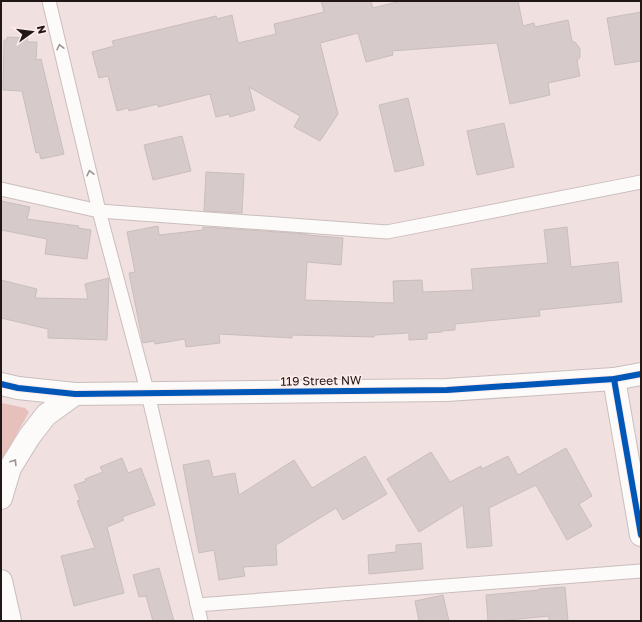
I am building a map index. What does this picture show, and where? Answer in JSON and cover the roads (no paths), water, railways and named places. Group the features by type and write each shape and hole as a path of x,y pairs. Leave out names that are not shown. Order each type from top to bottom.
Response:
{"street":[{"name":"119 Street NW","path":"1,384 18,388 75,394 447,390 614,380 641,374"},
{"path":"614,380 641,535"},
{"path":"1,498 10,468 29,437 46,415 75,394"},
{"path":"1,581 6,617"}],"lane":[{"path":"49,1 99,211 148,394 201,621"},
{"path":"1,189 99,211 387,232 641,182"},
{"path":"197,605 641,571"}]}
